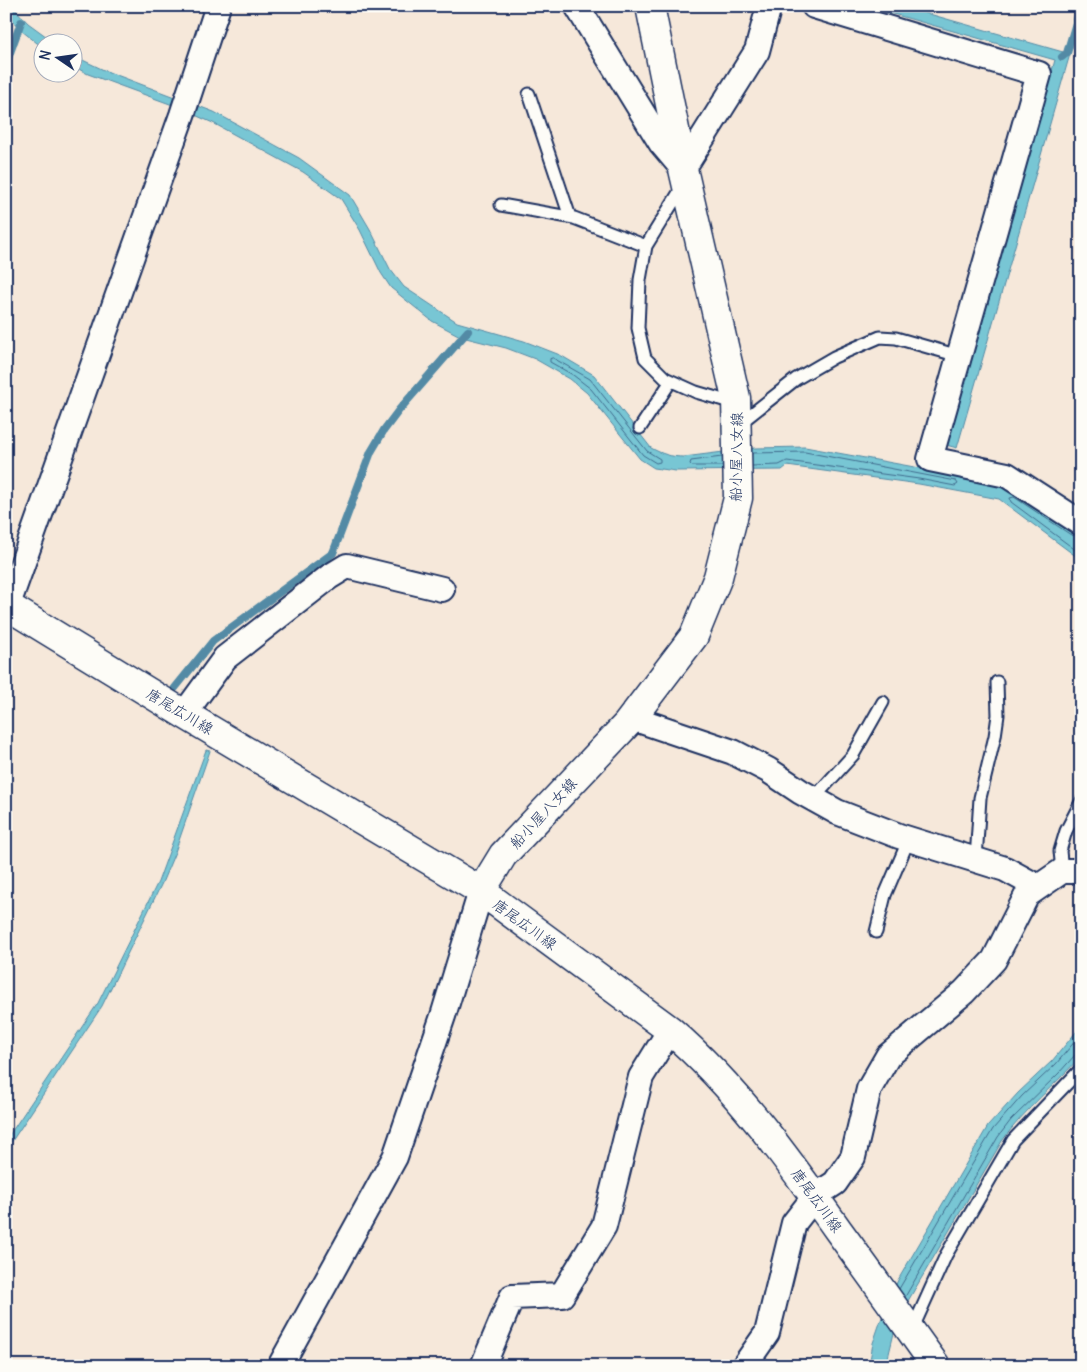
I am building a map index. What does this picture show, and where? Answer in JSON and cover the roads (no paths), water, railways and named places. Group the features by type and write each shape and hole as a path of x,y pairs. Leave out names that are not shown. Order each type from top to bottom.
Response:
{"main road":[{"name":"船小屋八女線","path":"481,891 503,855 632,718 694,636 718,577 738,498 737,438 650,6"},
{"name":"唐尾広川線","path":"7,607 481,891 670,1030 697,1054 761,1126 815,1196 936,1366"}],"street":[{"path":"7,607 185,107 218,6"},
{"path":"577,6 662,144 684,176 757,51 769,6"},
{"path":"814,6 1039,74 930,459 1007,475 1081,523"},
{"path":"184,714 225,658 347,566 442,589"},
{"path":"632,718 733,752 768,770 837,812 909,839 1006,869 1038,887"},
{"path":"744,1366 767,1333 794,1223 815,1196 835,1183 853,1157 868,1089 888,1056 964,992 994,960 1027,894 1071,871"},
{"path":"289,1363 395,1157 443,1016 481,891"},
{"path":"483,1366 512,1297 562,1295 604,1226 641,1077 670,1030"}],"lane":[{"path":"529,94 570,217"},
{"path":"684,176 646,246 640,280 638,328 645,358 666,378 696,392 737,438 796,379 834,357 880,338 896,338 959,356"},
{"path":"501,205 570,217 646,246"},
{"path":"640,428 671,381"},
{"path":"976,859 980,798 995,736 998,715 997,682"},
{"path":"813,798 853,755 883,702"},
{"path":"1071,871 1060,851 1066,831 1081,802"},
{"path":"876,932 885,895 909,839"},
{"path":"907,1326 1013,1140 1081,1069"}],"water":[{"path":"6,6 12,6 28,23 40,32 32,32 32,39 6,14"},
{"path":"865,6 901,6 1070,54 957,448 946,445 1055,60"},
{"path":"82,60 106,71 214,112 299,158 350,195 390,269 404,287 457,322 524,341 560,355 594,375 651,448 655,450 671,456 684,457 755,448 805,447 920,468 1006,487 1081,533 1081,560 999,499 919,484 787,466 782,470 676,471 654,468 640,459 587,393 570,379 535,359 506,348 462,337 432,321 391,288 341,199 303,172 213,123 170,104 82,71"},
{"path":"206,750 210,751 175,852 162,883 102,1006 6,1150 6,1140 98,1003 158,882"},
{"path":"1081,1026 1081,1056 1030,1108 1002,1141 905,1306 894,1333 886,1366 869,1366 873,1343 898,1280 988,1126 1018,1093 1052,1061"}],"waterway":[{"path":"1062,57 1067,53 1081,6"},
{"path":"6,64 21,22"},
{"path":"175,688 213,641 333,553 371,452 384,430 399,410 468,331"}]}
